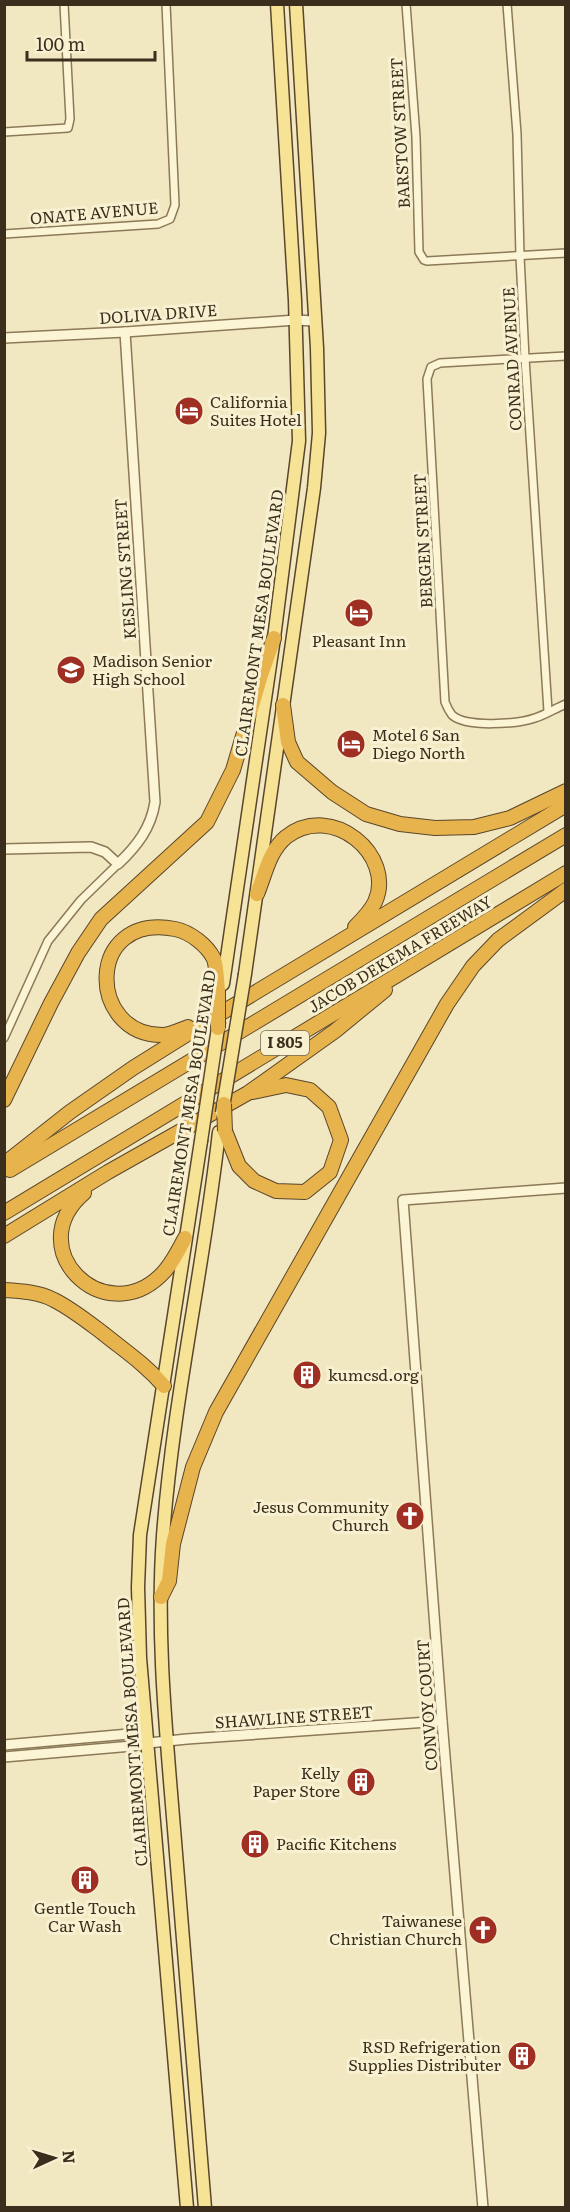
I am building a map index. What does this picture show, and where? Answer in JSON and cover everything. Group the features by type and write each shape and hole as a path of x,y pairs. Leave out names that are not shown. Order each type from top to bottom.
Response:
{"highway":[{"path":"4,1100 78,953 101,920 207,822 233,770 274,639"},
{"path":"283,705 288,742 297,762 332,792 366,814 400,824 435,828 474,827 510,818 566,791"},
{"path":"4,1164 70,1112 134,1068 216,1023 320,955 566,805"},
{"path":"258,894 273,853 285,838 296,831 308,826 334,826 356,839 372,859 377,872 378,888 375,902 356,927 320,955"},
{"name":"JACOB DEKEMA FREEWAY","path":"4,1173 566,835"},
{"name":"JACOB DEKEMA FREEWAY","path":"4,1213 566,873"},
{"path":"161,1596 169,1581 173,1544 182,1503 193,1467 216,1412 441,1015 473,966 498,940 566,890"},
{"path":"146,927 180,930 197,938 214,959 220,988 216,1023 165,1035 145,1034 125,1022 115,1010 108,995 108,959 117,945 129,934 146,927"},
{"path":"4,1236 108,1172 248,1093 335,1031 425,958"},
{"path":"224,1104 222,1132 239,1166 254,1180 276,1191 305,1192 330,1172 340,1140 329,1107 310,1090 286,1085 248,1093"},
{"path":"108,1172 73,1202 60,1236 65,1260 82,1282 109,1294 141,1290 172,1262 185,1238"},
{"path":"4,1290 24,1291 53,1299 80,1316 134,1357 164,1386"}],"main road":[{"name":"CLAIREMONT MESA BOULEVARD","path":"220,988 274,639 299,441 296,320 277,4"},
{"path":"224,1104 258,894 320,433 296,4"},
{"name":"CLAIREMONT MESA BOULEVARD","path":"187,2208 141,1658 138,1587 140,1535 201,1141 216,1023"},
{"name":"CLAIREMONT MESA BOULEVARD","path":"205,2208 166,1741 161,1657 161,1596 163,1537 171,1458 222,1132"}],"street":[{"path":"4,132 68,128 70,119 64,4"},
{"name":"ONATE AVENUE","path":"4,234 158,224 170,219 174,205 165,4"},
{"name":"BARSTOW STREET","path":"406,4 416,137 419,252 427,261 520,256"},
{"name":"CONRAD AVENUE","path":"507,4 517,134 525,358 548,711"},
{"path":"520,256 566,253"},
{"name":"DOLIVA DRIVE","path":"4,338 296,320 314,321"},
{"name":"KESLING STREET","path":"118,864 131,852 145,833 152,818 155,802 125,332"},
{"path":"525,358 566,356"},
{"name":"BERGEN STREET","path":"525,358 440,363 431,367 428,372 427,391 445,702 454,717 472,722 509,723 536,718 548,711"},
{"path":"548,711 566,704"},
{"path":"4,849 91,847 105,852 118,864 81,900 48,941 4,1038"},
{"name":"CONVOY COURT","path":"483,2208 442,1721 403,1200 566,1188"},
{"name":"SHAWLINE STREET","path":"4,1757 166,1741 442,1721"},
{"name":"SHAWLINE STREET","path":"4,1745 129,1734 148,1743"}],"place":[{"name":"California Suites Hotel","path":"189,411"},
{"name":"Pleasant Inn","path":"359,613"},
{"name":"Madison Senior High School","path":"71,670"},
{"name":"Motel 6 San Diego North","path":"351,744"},
{"name":"kumcsd.org","path":"307,1375"},
{"name":"Jesus Community Church","path":"410,1516"},
{"name":"Kelly Paper Store","path":"361,1782"},
{"name":"Pacific Kitchens","path":"255,1844"},
{"name":"Gentle Touch Car Wash","path":"85,1880"},
{"name":"Taiwanese Christian Church","path":"483,1930"},
{"name":"RSD Refrigeration Supplies Distributer","path":"522,2056"}]}
